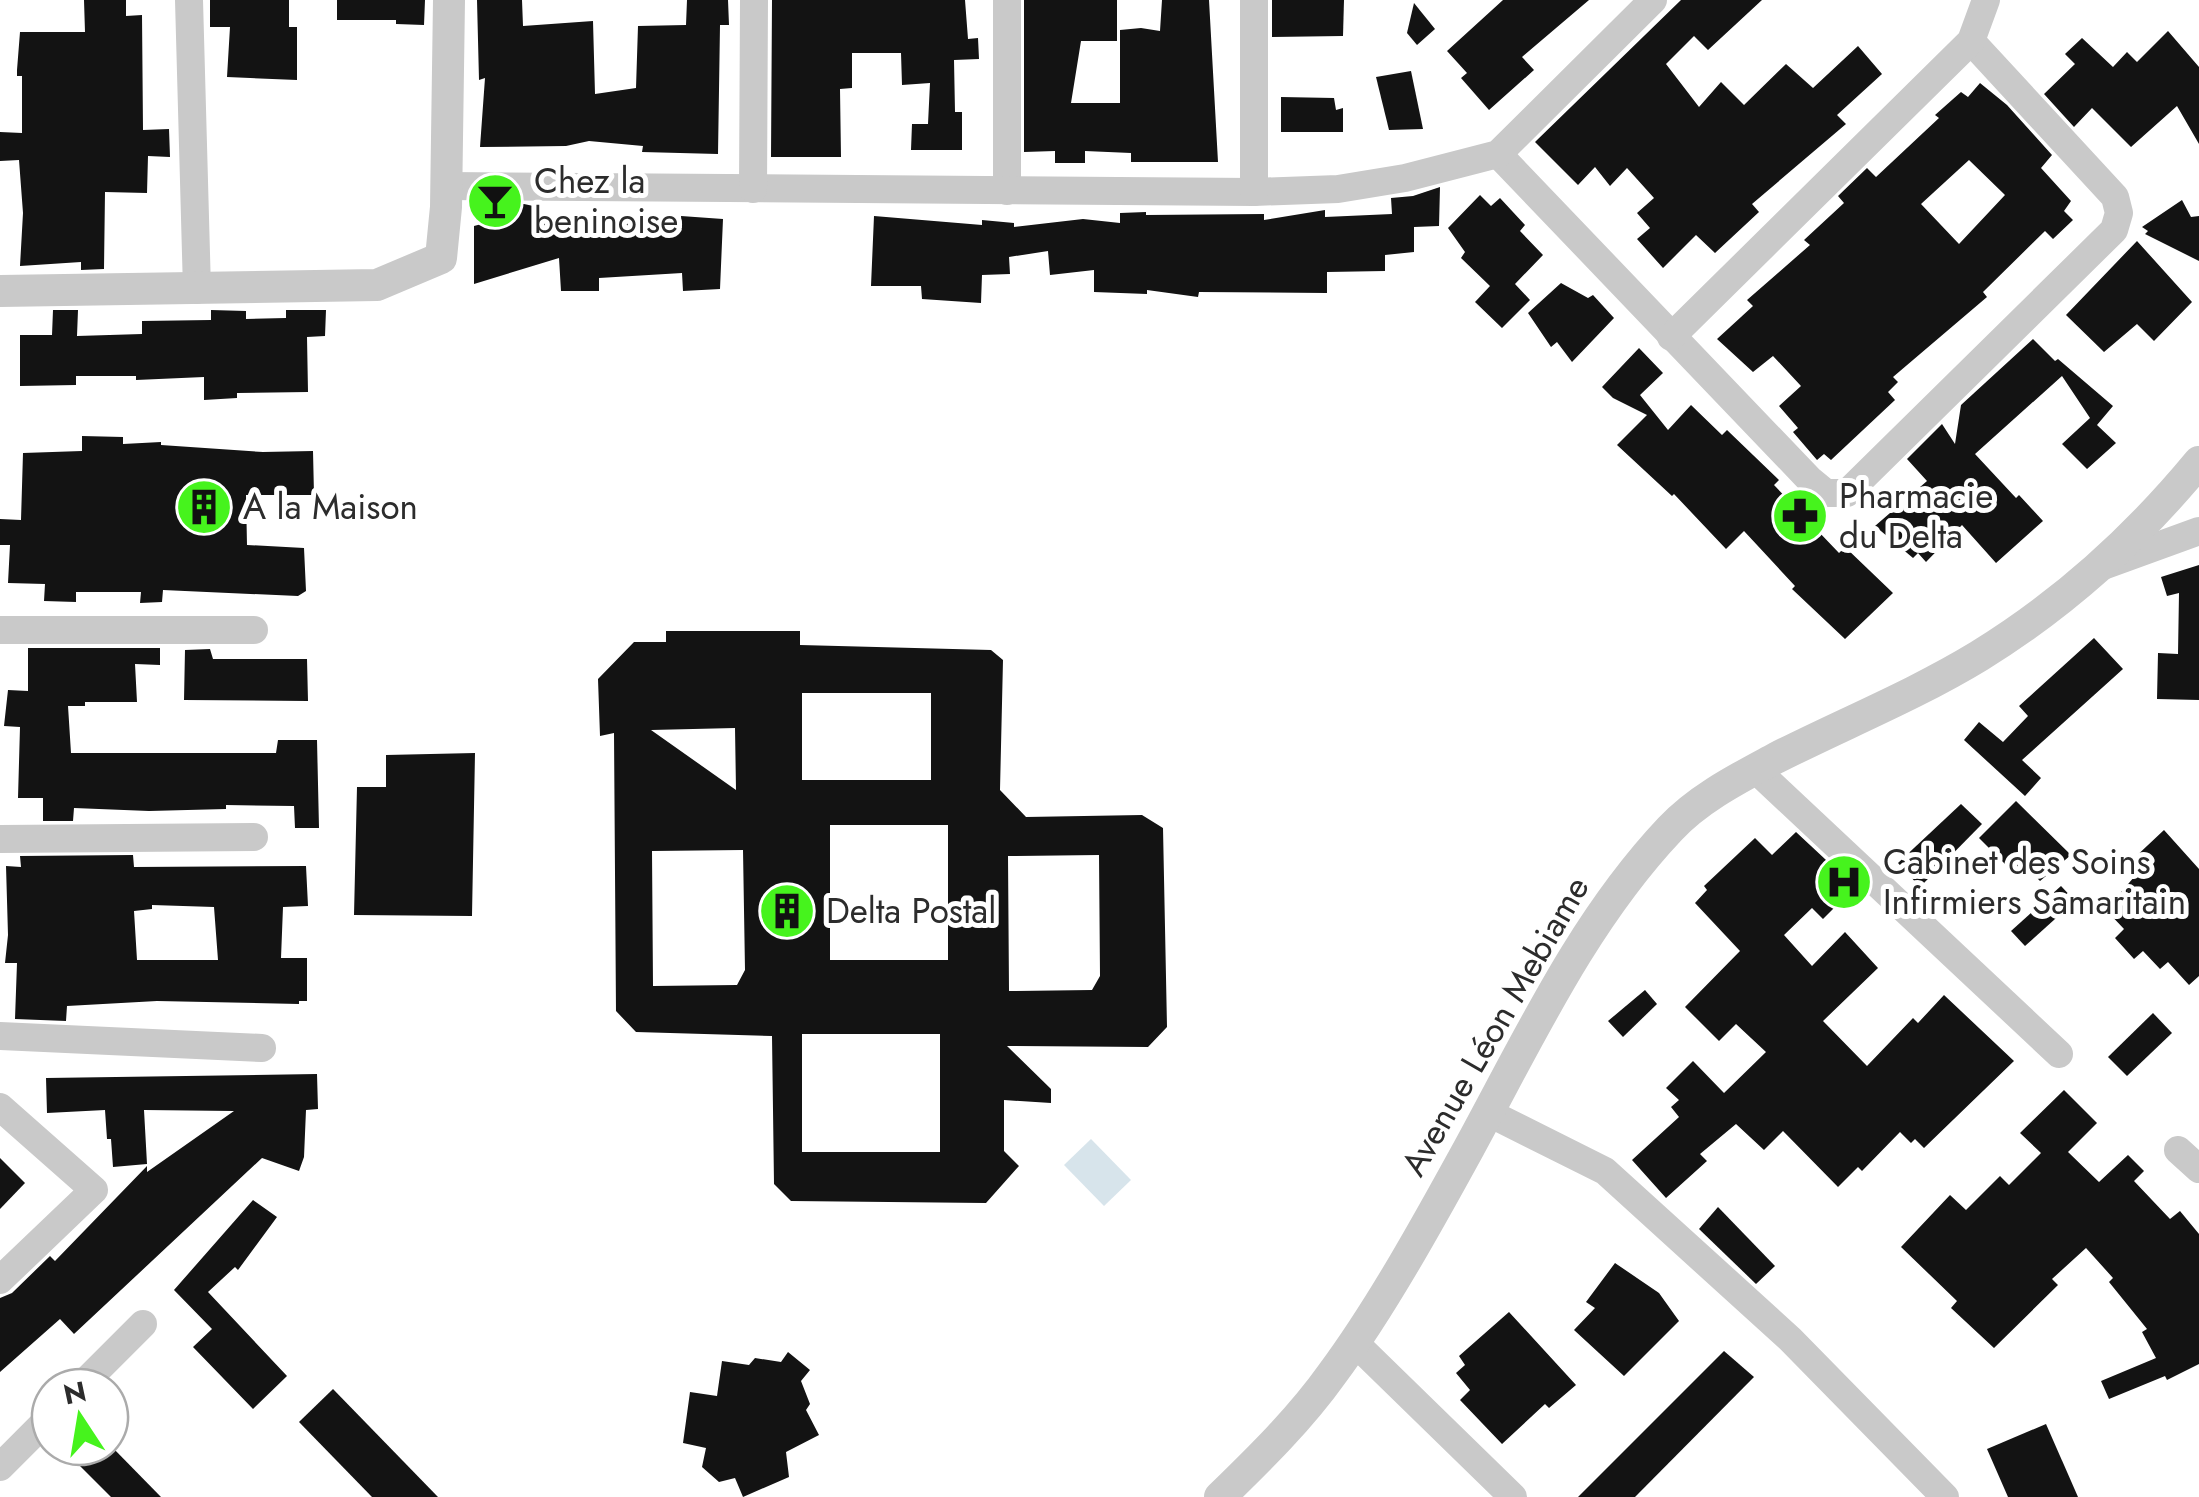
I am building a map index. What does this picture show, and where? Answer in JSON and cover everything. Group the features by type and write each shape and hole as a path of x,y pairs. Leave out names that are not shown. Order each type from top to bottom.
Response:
{"street":[{"path":"189,0 197,290"},
{"path":"0,291 377,284 442,258 449,0"},
{"path":"754,0 754,190"},
{"path":"1006,0 1007,191"},
{"path":"1254,0 1254,192"},
{"path":"446,186 1254,192 1372,184 1498,154 1653,0"},
{"path":"1671,337 1971,41 1986,0"},
{"path":"1498,154 1809,479 1826,493 1847,492 2114,230 2119,213 2115,197 1971,41"},
{"name":"Avenue Léon Mebiame","path":"1220,1497 1280,1436 1354,1342 1578,951 1638,865 1673,825 1716,791 1755,769 1978,657 2099,567 2170,498 2199,462"},
{"path":"2099,567 2199,531"},
{"path":"0,630 254,630"},
{"path":"1755,769 2059,1054"},
{"path":"0,839 254,837"},
{"path":"0,1036 262,1048"},
{"path":"0,1106 94,1190 0,1280"},
{"path":"1487,1112 1605,1172 1790,1339 1945,1497"},
{"path":"2178,1150 2199,1169"},
{"path":"100,1367 142,1324"},
{"path":"1354,1342 1512,1497"},
{"path":"0,1468 30,1437"}],"shaded area":[{"path":"1091,1139 1131,1180 1104,1206 1064,1165"}],"building":[{"path":"84,0 126,0 126,16 142,15 143,130 169,129 170,157 148,156 147,193 105,192 104,269 81,270 81,262 20,266 23,213 19,160 0,161 0,132 22,133 22,76 17,76 20,32 85,32"},
{"path":"210,0 289,0 289,27 297,27 297,80 227,77 230,27 210,27"},
{"path":"337,0 425,0 424,25 396,24 396,20 337,20"},
{"path":"477,0 522,0 523,26 593,21 595,94 636,88 638,26 686,25 687,0 728,0 729,25 720,25 718,154 642,152 643,146 589,141 566,146 480,147 485,78 479,80"},
{"path":"772,0 965,0 968,39 978,38 979,59 954,60 955,112 962,112 962,150 911,150 912,124 928,124 930,83 902,85 901,53 852,53 852,88 840,89 841,157 771,157"},
{"path":"1024,0 1117,0 1117,41 1081,41 1071,103 1120,103 1120,30 1160,31 1162,0 1209,0 1218,162 1131,162 1131,153 1085,151 1085,163 1055,163 1055,151 1024,152"},
{"path":"1272,0 1344,0 1343,36 1272,37"},
{"path":"1503,0 1589,0 1522,57 1534,70 1489,110 1461,78 1467,73 1447,51"},
{"path":"1681,0 1762,0 1708,50 1694,36 1666,64 1699,107 1721,82 1744,105 1786,64 1813,88 1858,46 1882,74 1837,115 1846,124 1752,204 1759,212 1715,253 1696,235 1663,268 1637,239 1650,228 1637,213 1654,198 1627,168 1610,186 1595,167 1578,185 1535,142"},
{"path":"1414,3 1435,29 1417,45 1407,33"},
{"path":"2168,31 2199,67 2199,144 2177,106 2131,147 2092,108 2074,127 2044,94 2075,64 2065,54 2082,38 2113,67 2127,52 2137,62"},
{"path":"1411,71 1423,129 1389,130 1376,77"},
{"path":"1980,83 2007,105 2052,155 2041,168 2071,201 2064,211 2073,220 2053,239 2045,231 1983,292 1987,297 1893,377 1898,382 1888,392 1895,400 1831,460 1824,454 1817,460 1793,432 1798,428 1779,406 1801,386 1773,356 1753,372 1717,339 1753,306 1747,300 1810,245 1804,240 1844,203 1838,196 1867,168 1876,177 1961,92 1968,97","holes":["1969,160 2005,195 1959,244 1921,204"]},
{"path":"1281,97 1334,98 1336,110 1343,108 1343,132 1281,132"},
{"path":"1440,187 1439,226 1414,227 1414,252 1385,255 1385,271 1327,272 1327,293 1199,292 1198,297 1147,290 1147,294 1094,292 1094,270 1050,275 1048,251 1009,257 1010,274 982,275 981,303 922,299 921,286 871,286 874,216 982,225 982,220 1014,223 1014,227 1083,219 1120,223 1120,213 1146,212 1264,214 1264,220 1325,210 1325,217 1392,214 1391,198"},
{"path":"1480,195 1491,206 1500,198 1525,225 1520,231 1543,255 1515,284 1530,300 1502,328 1475,302 1490,286 1461,258 1465,252 1448,228"},
{"path":"2182,200 2191,217 2199,216 2199,261 2145,234 2148,231 2142,227"},
{"path":"499,204 524,204 538,207 539,214 618,225 619,217 682,228 681,216 723,219 720,289 683,291 682,273 599,278 599,291 561,291 559,258 474,284 474,226 489,222"},
{"path":"2137,241 2192,302 2154,341 2137,324 2104,352 2066,315"},
{"path":"1561,283 1588,298 1593,295 1614,318 1572,362 1557,342 1551,347 1528,313"},
{"path":"53,310 78,310 77,336 142,334 142,321 211,320 211,310 246,311 246,319 286,318 286,310 326,310 325,336 307,337 308,392 237,393 237,398 204,400 204,377 136,380 136,376 76,376 76,385 20,386 20,335 52,335"},
{"path":"2033,339 2113,406 2097,425 2116,443 2087,469 2062,444 2090,418 2062,376 1975,454 2043,521 1996,563 1962,525 1926,562 1918,553 1913,558 1875,526 1927,481 1907,459 1942,424 1955,444 1961,405"},
{"path":"1639,348 1663,373 1640,395 1668,430 1691,405 1722,435 1727,430 1779,480 1774,485 1839,553 1845,547 1893,593 1845,639 1792,589 1795,586 1744,531 1726,549 1674,494 1617,445 1647,415 1613,398 1602,387"},
{"path":"82,436 123,437 123,444 161,442 263,452 313,451 314,495 246,495 247,545 304,548 306,591 298,596 163,590 162,602 140,603 141,592 76,592 76,602 44,601 45,584 8,583 10,545 0,545 0,519 21,520 23,453 82,451"},
{"path":"2199,565 2199,700 2157,699 2158,653 2178,654 2179,593 2167,596 2161,577"},
{"name":"Delta Postal","path":"666,631 800,631 800,645 991,650 1003,660 1000,790 1026,817 1142,815 1163,828 1167,1027 1148,1047 1007,1046 1051,1089 1051,1103 1004,1100 1004,1151 1019,1166 986,1203 791,1201 774,1184 772,1036 636,1032 616,1011 614,733 600,736 598,679 634,642 666,642","holes":["802,693 931,693 931,780 802,780","735,728 736,790 651,730","830,825 948,825 948,960 830,960","743,850 745,970 737,985 653,986 652,851","1099,855 1100,976 1092,990 1009,991 1008,856","802,1034 940,1034 940,1152 802,1152"]},
{"path":"2094,638 2123,669 2022,760 2041,778 2025,796 1964,740 1979,722 2003,742 2028,716 2019,706"},
{"path":"28,648 160,648 160,665 135,664 137,702 85,702 85,706 68,706 71,753 276,753 278,740 317,740 319,828 295,828 294,806 226,805 226,809 149,811 74,808 73,821 43,821 43,798 18,798 20,727 4,726 8,690 28,691"},
{"path":"210,649 213,659 307,659 308,701 184,700 185,650"},
{"path":"475,753 472,916 354,915 357,787 386,787 386,755"},
{"path":"2016,801 2071,855 2040,881 2023,864 2014,873 1979,838"},
{"path":"1961,804 1982,824 1920,887 1898,863"},
{"path":"2164,830 2199,869 2199,976 2189,985 2168,962 2160,969 2143,951 2134,959 2115,938 2124,929 2106,910 2140,870 2131,861"},
{"path":"1796,832 1855,887 1823,919 1812,908 1784,935 1812,966 1845,932 1878,968 1823,1021 1867,1066 1913,1018 1918,1023 1944,995 2014,1061 1924,1148 1915,1139 1911,1143 1900,1132 1862,1171 1858,1167 1838,1187 1783,1131 1764,1150 1736,1124 1700,1154 1707,1161 1666,1198 1632,1160 1679,1117 1671,1107 1679,1100 1666,1088 1693,1061 1724,1093 1766,1052 1736,1024 1719,1041 1685,1007 1740,951 1695,903 1707,890 1704,886 1755,838 1772,855"},
{"path":"133,855 134,867 306,866 308,906 283,907 281,958 307,958 307,1001 157,1001 67,1006 66,1021 15,1019 17,963 5,963 6,866 21,867 20,856","holes":["152,905 214,907 218,960 137,960 134,911 152,909"]},
{"path":"2061,886 2075,901 2025,946 2011,931"},
{"path":"1645,990 1657,1004 1623,1037 1608,1021"},
{"path":"2153,1013 2172,1033 2127,1076 2108,1057"},
{"path":"317,1074 318,1109 306,1110 304,1157 299,1171 262,1158 74,1334 60,1319 0,1372 0,1298 12,1293 50,1256 55,1261 147,1166 147,1172 234,1111 144,1110 147,1164 113,1167 105,1110 47,1113 46,1078"},
{"path":"2064,1090 2097,1123 2068,1152 2099,1182 2128,1155 2144,1171 2134,1181 2170,1219 2180,1211 2199,1234 2199,1364 2167,1380 2165,1376 2109,1399 2101,1381 2156,1358 2142,1332 2147,1329 2109,1282 2113,1278 2086,1248 2052,1279 2058,1285 1994,1348 1951,1308 1957,1301 1901,1247 1950,1195 1966,1210 2000,1176 2009,1185 2041,1153 2020,1133"},
{"path":"0,1158 25,1183 0,1209"},
{"path":"253,1200 277,1217 238,1270 235,1267 208,1292 287,1376 253,1409 193,1347 212,1329 174,1290"},
{"path":"1718,1207 1775,1266 1756,1284 1699,1229"},
{"path":"1615,1263 1659,1293 1679,1321 1624,1376 1574,1330 1595,1308 1586,1302"},
{"path":"1509,1312 1576,1385 1549,1408 1545,1404 1502,1444 1460,1400 1470,1390 1456,1373 1465,1365 1459,1356"},
{"path":"1724,1351 1754,1377 1635,1497 1578,1497"},
{"path":"788,1352 810,1370 801,1381 810,1404 806,1410 819,1435 786,1452 789,1477 743,1497 735,1478 719,1482 702,1467 706,1448 683,1443 690,1392 717,1396 722,1361 749,1365 755,1358 781,1362"},
{"path":"333,1389 438,1497 372,1497 299,1422"},
{"path":"2046,1424 2078,1497 2008,1497 1987,1449"},
{"path":"130,1465 161,1497 111,1497 81,1467"}],"place":[{"name":"Chez la beninoise","path":"495,201"},
{"name":"A la Maison","path":"204,507"},
{"name":"Pharmacie du Delta","path":"1800,516"},
{"name":"Cabinet des Soins Infirmiers Samaritain","path":"1844,882"},
{"name":"Delta Postal","path":"787,911"}]}
